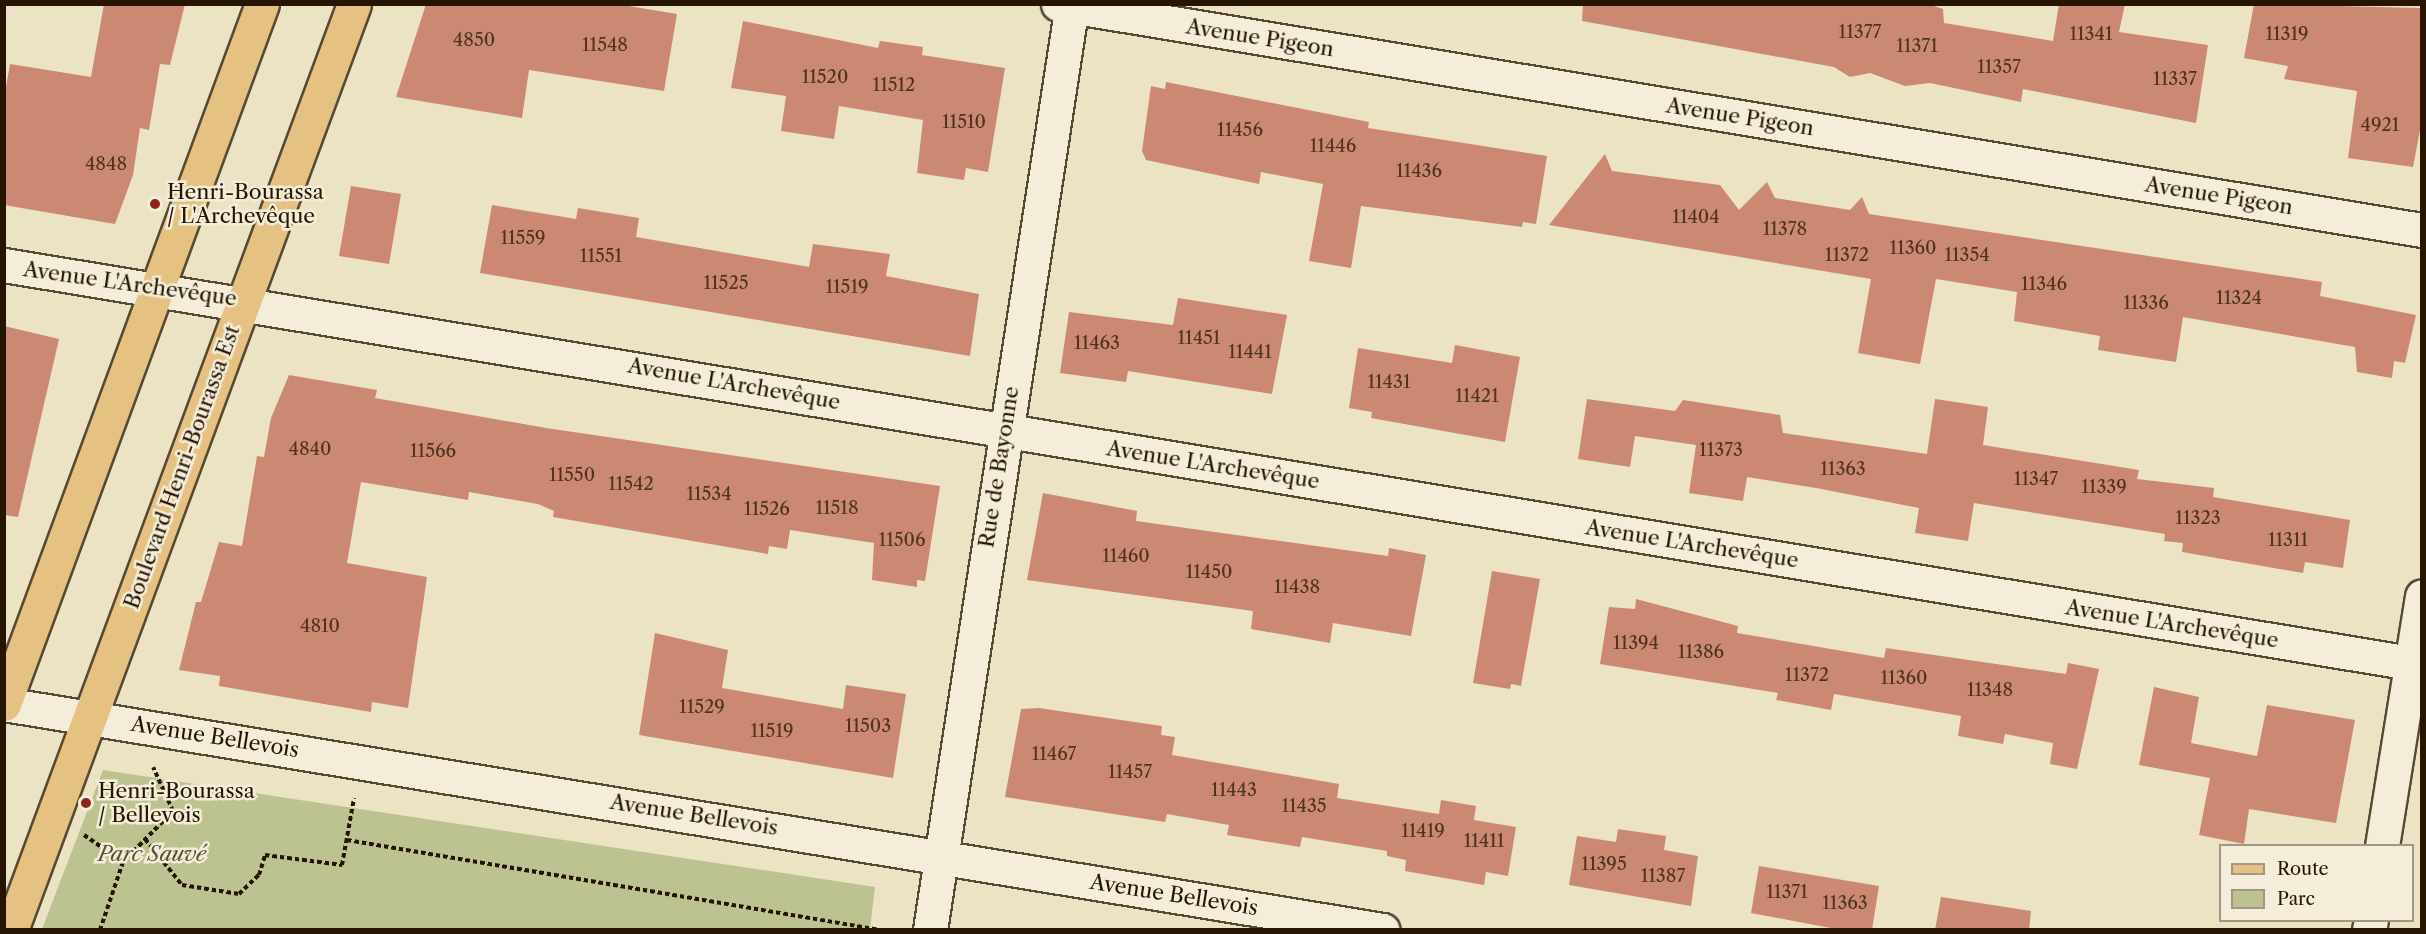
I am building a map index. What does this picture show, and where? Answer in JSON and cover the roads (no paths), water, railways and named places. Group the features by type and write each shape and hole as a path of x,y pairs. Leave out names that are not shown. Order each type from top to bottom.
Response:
{"main road":[{"path":"4,704 159,290 262,4"},
{"name":"Boulevard Henri-Bourassa Est","path":"11,930 242,300 354,4"}],"street":[{"name":"Avenue Pigeon","path":"1067,5 2421,230"},
{"name":"Rue de Bayonne","path":"930,930 1067,5"},
{"name":"Avenue L'Archevêque","path":"4,265 159,290 242,300 1004,430 2416,664"},
{"path":"2382,844 2416,664 2421,596"},
{"name":"Avenue Bellevois","path":"4,704 133,723 1383,930"}],"place":[{"name":"Henri-Bourassa / L'Archevêque","path":"155,204"},
{"name":"Henri-Bourassa / Bellevois","path":"86,803"}],"park label":[{"name":"Parc Sauvé","path":"152,854"}]}
